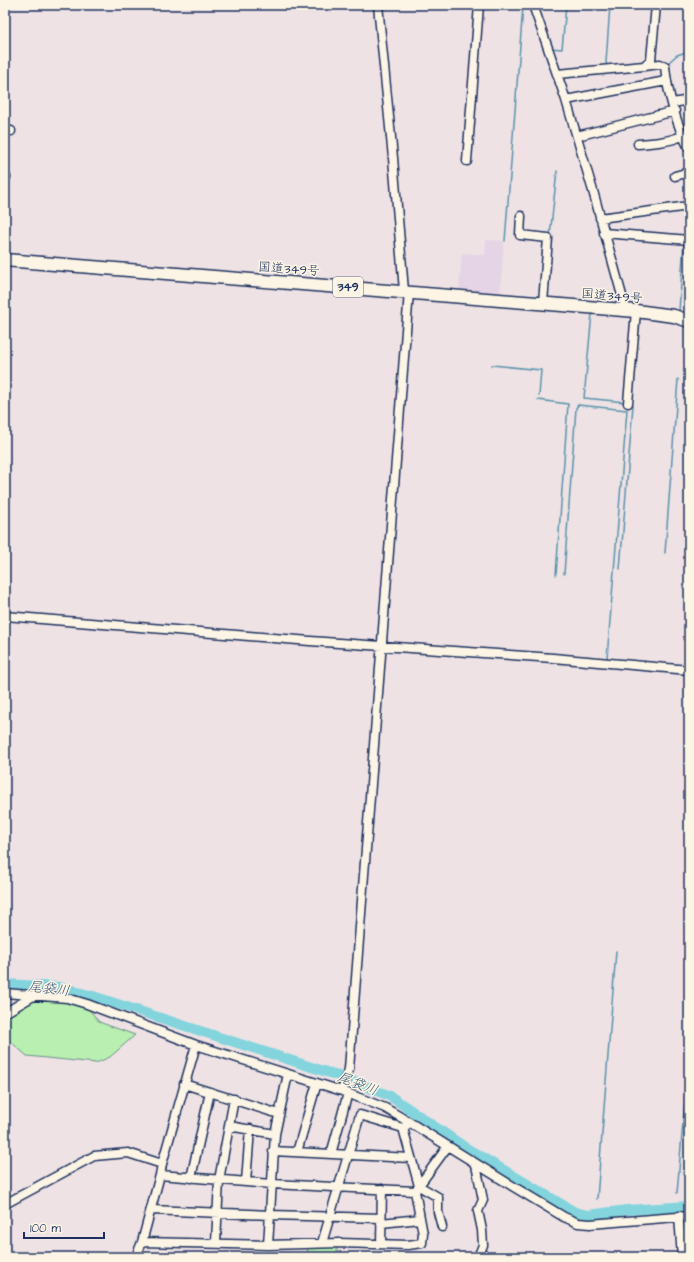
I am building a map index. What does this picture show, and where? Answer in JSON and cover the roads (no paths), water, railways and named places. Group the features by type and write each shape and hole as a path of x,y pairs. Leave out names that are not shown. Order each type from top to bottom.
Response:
{"highway":[{"name":"国道349号","path":"5,260 631,310 674,316 689,321"}],"street":[{"path":"330,1154 348,1073 382,646 406,292 378,5"},
{"path":"467,161 479,5"},
{"path":"532,5 566,100 604,233 631,310 628,403"},
{"path":"644,66 651,60 656,5"},
{"path":"557,74 660,64 665,66 666,81 682,136 689,148"},
{"path":"566,100 666,81"},
{"path":"577,136 674,107 689,100"},
{"path":"638,144 657,143 682,136"},
{"path":"675,176 689,172"},
{"path":"600,218 689,206"},
{"path":"521,216 520,235 548,238 543,303"},
{"path":"604,233 689,240"},
{"path":"5,616 689,670"},
{"path":"5,993 67,998 87,1004 196,1046 344,1090 385,1108 564,1217 578,1223 590,1224 689,1216"},
{"path":"5,1011 8,1011 35,995"},
{"path":"136,1257 142,1242 184,1084 196,1046"},
{"path":"268,1245 273,1151 275,1134 288,1074"},
{"path":"297,1152 318,1083"},
{"path":"184,1084 279,1114"},
{"path":"191,1178 210,1092"},
{"path":"216,1243 218,1180 234,1100"},
{"path":"322,1243 360,1115 403,1128"},
{"path":"403,1128 409,1122"},
{"path":"229,1126 275,1134"},
{"path":"142,1242 268,1245 322,1243 408,1245 422,1243 423,1234 417,1188 403,1128"},
{"path":"246,1182 250,1130"},
{"path":"417,1188 448,1146"},
{"path":"273,1151 411,1158"},
{"path":"5,1204 94,1156 128,1153 162,1164"},
{"path":"474,1163 477,1170 483,1200 478,1211 483,1245 478,1257"},
{"path":"160,1175 272,1184 382,1189 417,1188 438,1197 438,1212 442,1227"},
{"path":"381,1244 382,1189"},
{"path":"151,1210 381,1220 420,1219"},
{"path":"679,1216 682,1257"}],"waterway":[{"path":"550,48 562,49 566,5"},
{"path":"607,67 606,62 610,5"},
{"path":"505,241 523,6"},
{"path":"669,62 677,55 689,51"},
{"path":"550,236 557,171"},
{"path":"685,237 688,209"},
{"path":"684,243 679,311 689,314"},
{"path":"592,313 584,398 625,402"},
{"path":"492,365 541,370 539,396"},
{"path":"665,553 678,379"},
{"path":"538,400 568,404 556,575"},
{"path":"564,574 576,408 578,405 627,410 607,658"},
{"path":"620,569 633,405"},
{"path":"597,1199 616,951"},
{"name":"尾袋川","path":"5,984 59,987 93,996 342,1077 390,1096 463,1146 575,1212 588,1215 627,1210 689,1206"},
{"path":"677,1193 689,1052"},
{"path":"685,1192 689,1145"}]}
